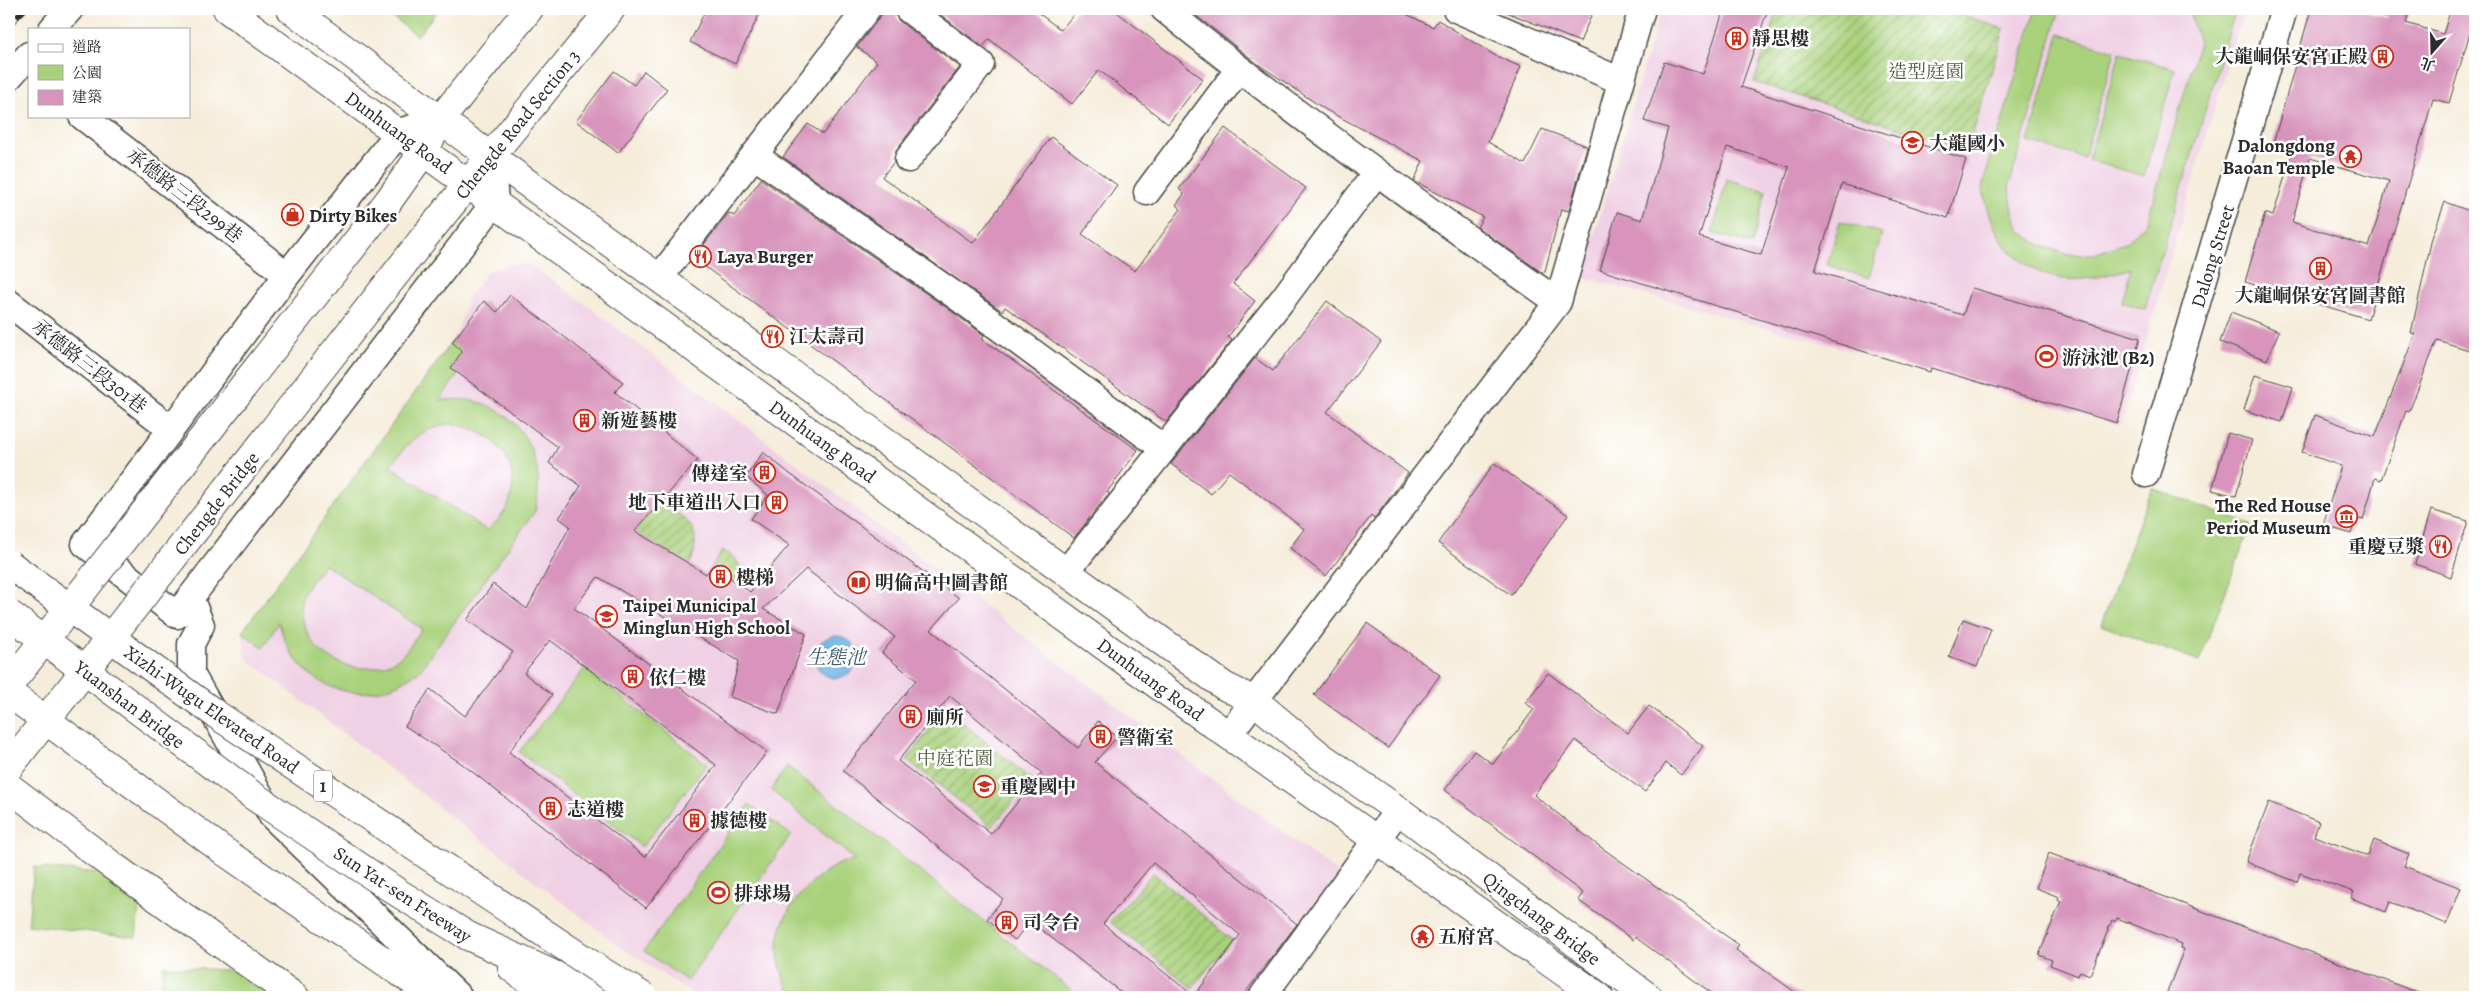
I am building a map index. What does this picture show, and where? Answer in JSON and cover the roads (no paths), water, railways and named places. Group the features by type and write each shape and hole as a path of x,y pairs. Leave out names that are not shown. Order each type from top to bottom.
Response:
{"main road":[{"name":"Dunhuang Road","path":"227,9 1376,841 1422,870"},
{"name":"Dunhuang Road","path":"291,9 440,120 1224,686 1255,701 1319,755 1436,839"},
{"path":"9,685 387,203 424,150 440,120 529,9"},
{"name":"Chengde Road Section 3","path":"423,239 611,9"},
{"name":"Chengde Bridge","path":"9,767 423,239"},
{"name":"Xizhi-Wugu Elevated Road","path":"9,564 217,715 601,971 644,997"},
{"name":"Yuanshan Bridge","path":"9,614 252,795"},
{"path":"9,692 225,852 436,997"},
{"path":"9,787 110,864 296,997"},
{"name":"Sun Yat-sen Freeway","path":"252,795 400,894 468,936 551,997"},
{"name":"Qingchang Bridge","path":"1436,839 1648,997"},
{"name":"Qingchang Bridge","path":"1422,870 1599,997"},
{"path":"468,936 603,997"}],"street":[{"path":"53,28 70,9"},
{"path":"660,277 867,9"},
{"path":"908,9 981,64 908,159"},
{"path":"1164,9 1239,69 1376,173 1558,302"},
{"path":"1456,9 1621,81"},
{"path":"1228,734 1558,302 1642,9"},
{"name":"Dalong Street","path":"2146,474 2284,9"},
{"path":"1147,192 1239,69"},
{"name":"承德路三段299巷","path":"85,118 287,275"},
{"path":"440,120 399,132 287,275 85,544 177,615 494,202 491,156"},
{"path":"755,156 956,296 1163,448"},
{"path":"1066,572 1283,299 1376,173"},
{"name":"承德路三段301巷","path":"9,303 171,429"},
{"path":"190,600 200,626 191,644 191,674 272,816 459,997"},
{"path":"1262,997 1398,810"}],"water":[{"name":"生態池","path":"840,636 848,639 854,645 857,657 854,669 848,675 832,678 824,675 818,669 815,653 818,645 824,639"}],"railway":[{"path":"9,25 25,9"}],"place":[{"name":"靜思樓","path":"1736,38"},
{"name":"大龍峒保安宮正殿","path":"2383,56"},
{"name":"大龍國小","path":"1913,143"},
{"name":"Dalongdong Baoan Temple","path":"2351,156"},
{"name":"Dirty Bikes","path":"293,215"},
{"name":"Laya Burger","path":"701,256"},
{"name":"大龍峒保安宮圖書館","path":"2320,269"},
{"name":"江太壽司","path":"773,336"},
{"name":"游泳池 (B2)","path":"2046,357"},
{"name":"新遊藝樓","path":"585,420"},
{"name":"傳達室","path":"764,473"},
{"name":"地下車道出入口","path":"777,502"},
{"name":"The Red House Period Museum","path":"2347,516"},
{"name":"重慶豆漿","path":"2440,546"},
{"name":"樓梯","path":"720,577"},
{"name":"明倫高中圖書館","path":"859,582"},
{"name":"Taipei Municipal Minglun High School","path":"607,616"},
{"name":"依仁樓","path":"633,677"},
{"name":"廁所","path":"910,717"},
{"name":"警衛室","path":"1101,737"},
{"name":"重慶國中","path":"984,786"},
{"name":"志道樓","path":"551,809"},
{"name":"據德樓","path":"694,820"},
{"name":"排球場","path":"718,893"},
{"name":"司令台","path":"1007,922"},
{"name":"五府宮","path":"1422,936"}],"park label":[{"name":"造型庭園","path":"1926,71"},
{"name":"中庭花園","path":"955,758"}]}
